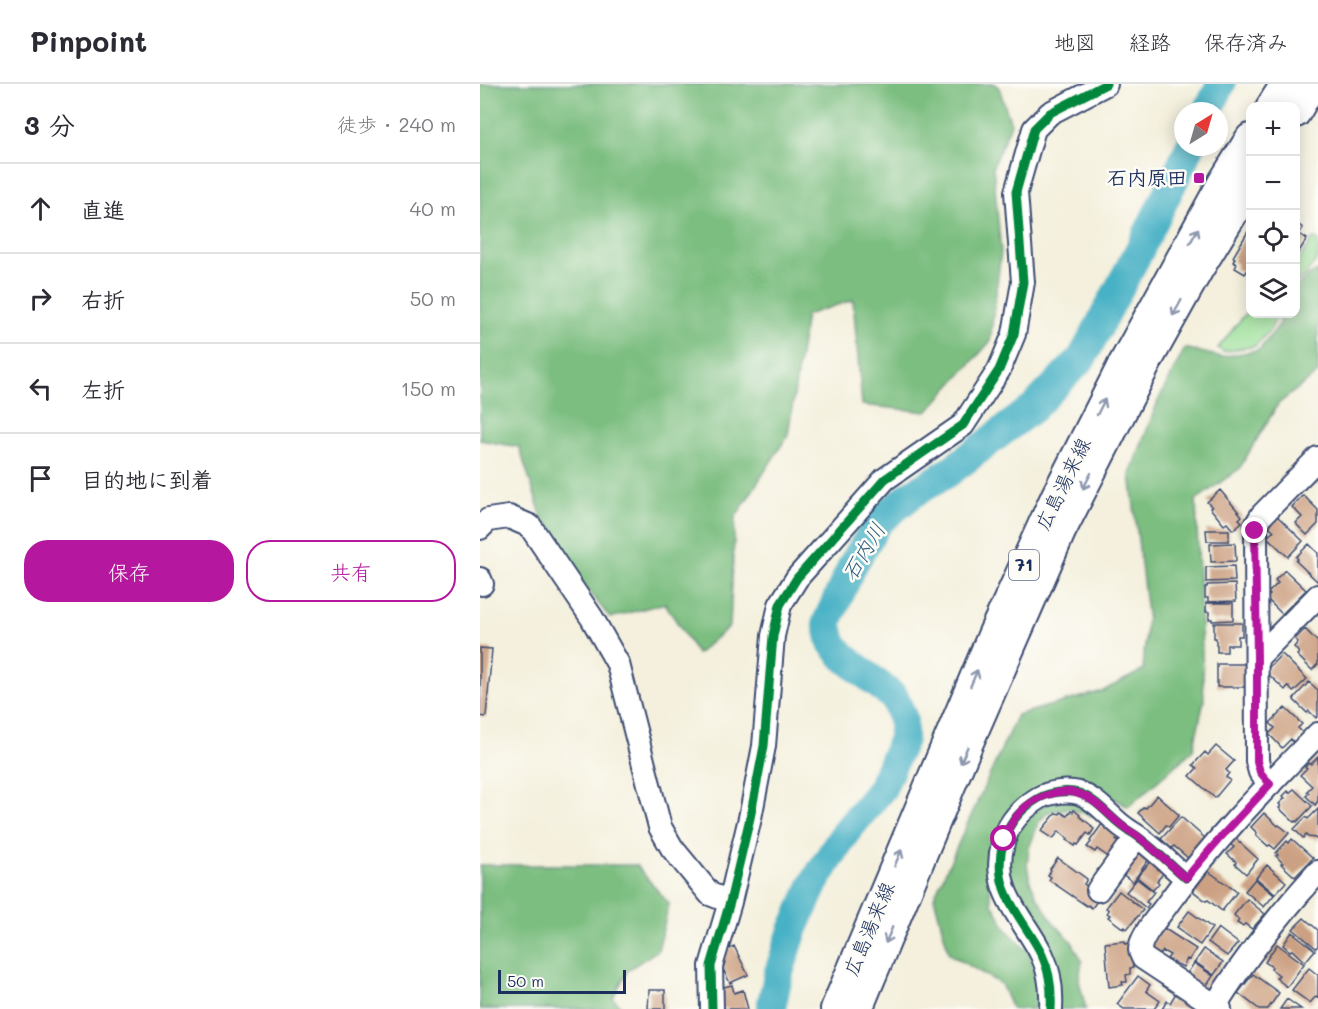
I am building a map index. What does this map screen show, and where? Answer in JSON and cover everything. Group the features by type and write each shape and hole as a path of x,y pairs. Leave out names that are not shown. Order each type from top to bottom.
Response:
{"main road":[{"path":"1273,102 1285,84"},
{"path":"1300,105 1313,84"},
{"name":"広島湯来線","path":"835,1009 993,633 1056,495 1121,367 1222,183 1246,146"},
{"name":"広島湯来線","path":"858,1009 970,740 1061,532 1150,357 1198,271 1246,194"}],"street":[{"path":"712,1009 711,966 730,902 764,746 773,636 780,605 796,578 885,479 963,425 999,370 1014,334 1023,282 1016,192 1034,129 1050,113 1106,84"},
{"path":"1270,784 1260,772 1257,761 1256,525 1262,515 1318,458"},
{"path":"480,528 488,520 509,517 530,526 592,618 618,664 660,827 672,848 710,894 730,902"},
{"path":"1257,658 1318,596"},
{"path":"1318,734 1220,838 1186,878 1145,936 1140,951 1143,958 1216,1008 1256,946 1293,899 1318,872"},
{"path":"1051,1009 1051,985 1043,956 1002,885 999,870 1000,852 1009,826 1020,812 1043,796 1066,792 1076,793 1093,800 1186,878"},
{"path":"1098,890 1137,836"}],"green space":[{"path":"480,84 995,84 999,88 1011,124 993,166 1001,252 990,342 927,412 862,405 853,300 806,315 788,435 735,518 730,626 697,654 665,603 610,618 550,542 519,447 480,440"},
{"path":"1313,239 1318,240 1318,258 1300,279 1300,258"},
{"path":"1318,271 1318,373 1278,404 1239,469 1196,500 1204,701 1193,750 1128,807 1089,783 1047,789 994,835 987,875 992,903 1007,930 1030,954 1037,984 1037,1009 1012,1009 1001,984 949,954 934,897 1017,715 1103,691 1143,670 1147,614 1130,474 1158,401 1185,348 1221,357 1259,350 1280,324 1278,318 1300,318 1300,284 1307,276"},
{"path":"1246,314 1246,318 1276,318 1270,330 1255,346 1223,352 1218,348"},
{"path":"1076,800 1098,815 1090,816 1070,808 1048,812 1039,822 1029,848 1027,865 1036,895 1053,922 1072,942 1082,961 1079,981 1086,1009 1059,1009 1004,869 1019,822 1046,803"},
{"path":"480,865 636,865 669,904 658,950 628,970 613,998 623,1009 480,1009"}],"building":[{"path":"1246,235 1245,274 1235,268 1237,264 1233,262 1235,258 1233,257"},
{"path":"1300,235 1307,239 1300,250"},
{"path":"1220,490 1242,516 1239,519 1242,522 1233,530 1227,523 1224,525 1207,502"},
{"path":"1303,495 1318,510 1318,524 1307,535 1296,523 1302,517 1292,507"},
{"path":"1276,515 1303,541 1288,557 1267,537 1274,531 1267,524"},
{"path":"1206,530 1229,530 1229,541 1207,541"},
{"path":"1235,543 1236,561 1211,562 1210,544"},
{"path":"1309,544 1318,553 1318,582 1296,561 1298,559 1296,557"},
{"path":"1234,566 1235,581 1206,582 1206,567"},
{"path":"1285,570 1306,590 1282,614 1266,598 1278,583 1275,580"},
{"path":"1235,584 1236,601 1208,602 1208,598 1205,598 1207,585"},
{"path":"1206,603 1233,603 1233,620 1212,621 1209,619 1209,612 1206,612"},
{"path":"1214,623 1242,623 1242,636 1238,636 1238,645 1227,645 1227,652 1217,652"},
{"path":"1305,629 1318,642 1318,664 1312,670 1297,655 1299,653 1294,647 1298,642 1295,639"},
{"path":"480,648 492,649 486,717 480,716"},
{"path":"1282,654 1307,679 1293,692 1288,686 1285,690 1265,671"},
{"path":"1217,664 1247,664 1247,687 1217,687"},
{"path":"1309,682 1318,690 1318,716 1316,718 1309,711 1307,713 1294,700"},
{"path":"1285,708 1302,724 1298,728 1303,733 1294,743 1291,739 1282,748 1269,734 1275,728 1270,723"},
{"path":"1216,746 1234,761 1226,770 1229,773 1226,777 1230,780 1215,798 1190,776 1197,768 1193,765 1205,752 1208,755"},
{"path":"1318,757 1318,801 1315,805 1306,796 1312,786 1300,775 1309,763 1311,764"},
{"path":"1294,789 1312,806 1297,822 1294,822 1279,808 1281,806 1279,804 1285,798 1283,796"},
{"path":"1157,795 1179,815 1169,827 1166,825 1160,833 1138,813 1144,807 1146,808"},
{"path":"1318,809 1318,841 1306,835 1303,838 1294,829"},
{"path":"1074,810 1094,829 1090,835 1087,833 1078,845 1075,846 1059,831 1053,839 1041,831 1056,813 1061,812 1067,816"},
{"path":"1264,813 1289,833 1275,849 1256,835 1257,833 1251,827"},
{"path":"1181,817 1206,839 1188,858 1161,839"},
{"path":"1102,824 1119,836 1116,840 1122,844 1110,858 1097,849 1095,852 1087,847"},
{"path":"1235,838 1258,859 1246,874 1227,854 1234,847 1230,844"},
{"path":"1292,839 1313,858 1295,877 1276,856 1287,841 1289,843"},
{"path":"1137,850 1149,859 1133,882 1121,873"},
{"path":"1058,858 1087,879 1084,884 1100,897 1092,908 1049,880 1050,869"},
{"path":"1151,861 1164,872 1153,890 1137,877"},
{"path":"1267,865 1286,882 1275,894 1256,878"},
{"path":"1208,871 1237,892 1222,911 1193,891"},
{"path":"1137,879 1154,892 1146,902 1149,904 1146,908 1126,892"},
{"path":"1255,879 1274,895 1264,907 1245,891"},
{"path":"1119,891 1143,910 1127,929 1108,917 1110,915 1107,913 1109,910 1106,908"},
{"path":"1247,899 1265,914 1252,929 1245,924 1242,926 1237,923 1239,920 1234,915"},
{"path":"1189,911 1212,928 1200,945 1177,927"},
{"path":"1304,918 1318,930 1316,948 1293,929"},
{"path":"1162,927 1196,949 1183,967 1167,959 1170,955 1163,951 1160,955 1149,948"},
{"path":"1218,928 1238,943 1227,956 1208,942"},
{"path":"1292,932 1315,950 1305,962 1283,945"},
{"path":"1125,941 1125,944 1130,943 1133,968 1130,968 1130,974 1126,975 1127,982 1122,982 1123,985 1109,987 1105,943"},
{"path":"1277,944 1304,964 1287,987 1276,978 1279,975 1265,962"},
{"path":"734,946 748,975 730,983 716,955"},
{"path":"1204,949 1223,962 1214,975 1195,962"},
{"path":"1194,963 1213,976 1204,990 1185,977"},
{"path":"1309,968 1318,975 1318,998 1316,996 1310,1003 1292,990"},
{"path":"1253,974 1279,993 1268,1009 1259,1009 1238,993"},
{"path":"1138,976 1150,985 1146,991 1160,1001 1154,1009 1124,1009 1117,1004"},
{"path":"732,985 734,993 743,990 748,1009 724,1009 716,989"},
{"path":"649,990 665,990 665,1009 648,1009"},
{"path":"1176,993 1196,1006 1194,1009 1162,1009 1167,1001 1170,1003"},
{"path":"1287,999 1301,1009 1280,1009"}],"waterway":[{"name":"石内川","path":"1212,102 1221,84"},
{"name":"石内川","path":"772,1009 779,972 793,930 814,883 845,833 882,788 903,739 903,719 894,697 844,657 832,643 827,622 853,564 879,521 911,495 949,472 1033,408 1082,358 1139,251 1186,156"}],"cycle path":[{"path":"712,1009 711,966 730,902 764,746 773,636 780,605 797,578 885,479 963,425 999,370 1014,334 1023,282 1016,192 1034,129 1050,113 1106,84"},
{"path":"1051,1009 1050,982 1045,961 1010,903 1001,876 1000,860 1005,836 1012,823 1026,807 1048,794 1079,793 1096,803 1122,826 1153,848 1186,878"}],"place":[{"name":"石内原田","path":"1199,178"}],"route":[{"path":"1004,839 1009,826 1031,803 1043,796 1055,793 1076,793 1093,800 1186,878 1270,784 1260,772 1257,761 1255,531"}]}
